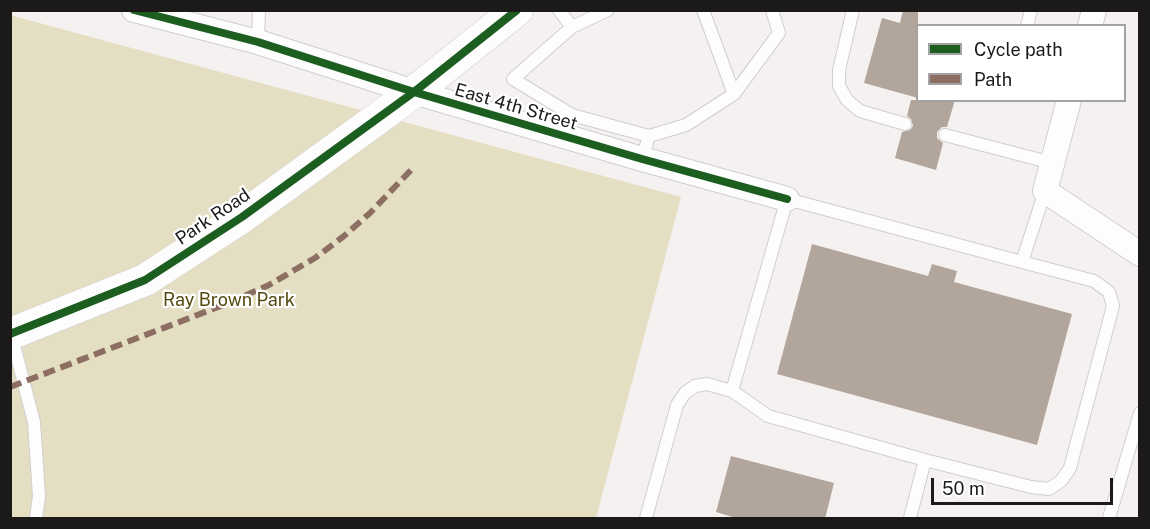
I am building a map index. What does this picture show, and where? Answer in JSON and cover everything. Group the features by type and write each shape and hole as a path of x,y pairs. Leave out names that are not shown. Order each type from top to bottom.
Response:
{"street":[{"name":"East 4th Street","path":"134,10 258,42 414,92 787,199"},
{"name":"Park Road","path":"11,334 145,280 242,218 414,92 517,10"},
{"path":"1068,102 1045,191 1140,254"}],"lane":[{"path":"258,42 259,10"},
{"path":"559,10 572,27"},
{"path":"608,10 572,27 513,79 572,115 649,136 686,125 734,94 779,33 772,10"},
{"path":"703,10 734,94"},
{"path":"853,10 839,70 839,86 847,100 860,111 905,124"},
{"path":"945,135 1052,163"},
{"path":"642,159 649,136"},
{"path":"1022,262 1045,191"},
{"path":"646,519 677,405 685,393 694,386 707,384 732,391 768,416 925,460 1030,487 1048,489 1061,481 1070,468 1113,306 1110,292 1094,281 787,199 732,391"},
{"path":"11,334 34,422 39,496 36,519"},
{"path":"1109,519 1140,413"},
{"path":"910,519 925,460"}],"green space":[{"name":"Ray Brown Park","path":"10,15 681,197 596,518 11,518"}],"building":[{"path":"903,10 918,10 916,97 864,83 882,18 900,23"},
{"path":"911,100 954,102 947,127 942,127 937,132 937,138 943,143 936,170 895,158 902,132 910,130 913,126 911,119 907,116"},
{"path":"812,244 928,276 932,264 957,271 954,282 1072,314 1037,445 777,374"},
{"path":"731,456 834,483 825,519 739,519 716,512"}],"marked path":[{"path":"10,387 226,304 269,285 315,258 344,236 370,213 411,170"}],"cycle path":[{"path":"134,10 258,42 414,92 787,199"},
{"path":"10,334 145,280 242,217 414,92 517,10"}]}
